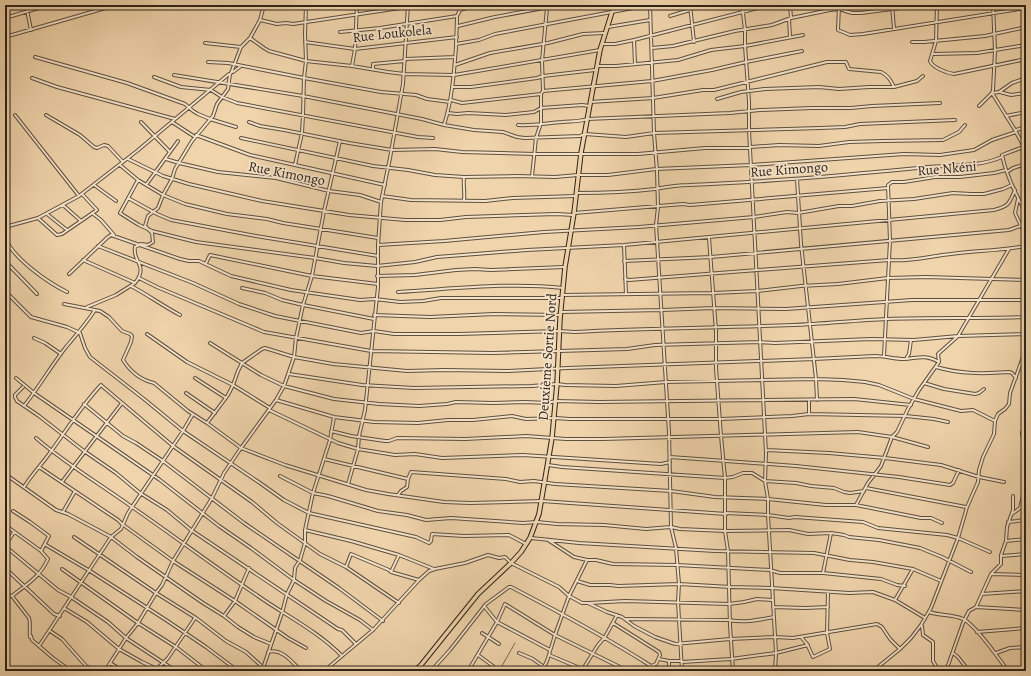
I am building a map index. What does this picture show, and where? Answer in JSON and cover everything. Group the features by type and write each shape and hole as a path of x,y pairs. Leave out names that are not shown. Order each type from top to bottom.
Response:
{"main road":[{"name":"Deuxième Sortie Nord","path":"414,671 425,660 485,586 511,563 530,538 537,522 542,501 552,438 556,401 562,296 581,153 601,44 612,12 617,5"}],"street":[{"path":"26,5 31,30"},
{"path":"5,18 50,5"},
{"path":"5,37 116,5"},
{"path":"146,228 146,220 158,208 179,163 195,136 215,112 217,104 229,84 231,73 241,47 250,38 260,20 264,5"},
{"path":"295,165 302,133 306,60 306,5"},
{"path":"352,66 355,49 357,5"},
{"path":"260,20 277,24 293,24 420,5"},
{"path":"444,125 448,113 454,75 457,16 460,10 459,5"},
{"path":"460,10 476,5"},
{"path":"457,26 495,17 560,5"},
{"path":"456,44 545,24 650,5 653,116 658,207 656,225 671,474 670,510 671,527 676,548 679,584 678,620 682,671"},
{"path":"690,5 691,26 694,42"},
{"path":"742,5 750,112 749,130 752,199 766,450 765,482 768,499 770,570 776,653 775,671"},
{"path":"601,44 615,44 634,40 770,5"},
{"path":"790,5 790,37"},
{"path":"839,5 838,30 850,35 1026,8"},
{"path":"652,48 694,42 735,31 772,25 790,19 839,9 852,13 861,13 884,11 892,7 923,5"},
{"path":"937,5 936,40 931,63 954,74 1026,59"},
{"path":"979,106 992,93 993,90 995,51 993,5"},
{"path":"348,484 358,449 359,436 364,420 374,331 375,299 378,284 378,238 381,202 392,150 404,74 408,6"},
{"path":"892,7 894,29"},
{"path":"532,176 536,138 541,123 543,76 542,61 548,8"},
{"path":"670,16 690,10"},
{"path":"340,32 457,16"},
{"path":"607,27 650,20"},
{"path":"912,42 994,35 1026,27"},
{"path":"455,65 490,53 583,34 604,33"},
{"path":"452,87 472,87 596,68 678,60 711,50 744,46 803,35"},
{"name":"Rue Loukolela","path":"305,42 355,49 457,37"},
{"path":"250,38 270,51 306,60 404,74 454,75 491,70 511,64 542,61 600,50"},
{"path":"634,40 635,64"},
{"path":"205,43 241,47"},
{"path":"933,54 964,54 995,51 1026,45"},
{"path":"208,62 234,64 381,92 416,95 427,99 462,103 542,92 652,81 802,51"},
{"path":"373,70 374,64 455,56"},
{"path":"35,57 127,84 185,104 193,111 210,119 236,127"},
{"path":"448,113 506,115 534,112 541,108 653,98 702,90 714,90 826,62 846,62 849,69 884,73 890,79 894,87"},
{"path":"5,227 38,218 81,195 128,159 219,82 241,66"},
{"path":"174,75 304,96 422,118 444,125 503,132 517,137 536,138 584,134 626,137 654,133 832,127 860,124 955,120"},
{"path":"717,99 748,91 765,89 894,87 917,81 923,76"},
{"path":"32,78 57,87 175,119"},
{"path":"154,78 181,87 211,90 222,97 237,103 418,137 433,138"},
{"path":"999,92 1012,83 1026,78"},
{"path":"992,93 999,92 1011,95 1026,92"},
{"path":"992,93 1025,146 1026,151"},
{"path":"518,125 533,126 541,123 577,121 587,118 750,112 812,108 851,108 940,103"},
{"path":"1006,116 1026,112"},
{"path":"15,115 81,195 97,208 60,235 57,235 38,218"},
{"path":"46,115 80,135 94,147 97,148 104,145 108,146 123,162"},
{"path":"141,122 170,152"},
{"path":"172,122 195,136 250,155 385,185"},
{"path":"249,122 260,126 392,150 435,148 462,152 535,154 638,154 705,148 750,148 779,145 819,146 883,140 943,140 959,132 965,126"},
{"path":"240,138 373,166 435,175 464,177 556,177 603,175 656,169 751,165 904,154 940,155 974,150 992,140 1026,127"},
{"path":"146,185 178,141"},
{"path":"105,671 126,638 138,623 166,578 173,561 212,498 220,479 270,409 284,386 294,356 302,305 312,276 320,228 340,141"},
{"name":"Rue Kimongo","path":"382,196 411,200 485,201 657,189 689,185 752,182 905,170 994,161 1025,146"},
{"path":"1002,156 1012,185 1026,213"},
{"path":"128,159 172,179 262,201 324,211 404,220 440,220 466,216 574,214 888,188 890,241 884,356"},
{"name":"Rue Kimongo","path":"166,159 218,172 276,178 329,191 360,195 381,202"},
{"name":"Rue Nkéni","path":"888,188 888,185 892,182 904,182 935,177 960,178 1007,171 1026,164"},
{"path":"120,165 146,185 163,195 185,204 227,214 267,219 283,223 378,238"},
{"path":"464,177 464,200"},
{"path":"797,178 799,229 814,359 817,400"},
{"path":"138,180 120,213 146,228 171,237 196,242 344,263 377,266 437,258 527,250 624,245 709,238 994,210 1005,207 1010,203 1015,190"},
{"path":"378,245 444,241 520,233 656,225 754,217 787,212 798,213 880,201 914,200 953,193 984,194 1012,185"},
{"path":"94,186 116,201"},
{"path":"128,198 171,220 378,256"},
{"path":"1018,199 1015,213 1023,230 1026,251"},
{"path":"63,205 81,221"},
{"path":"92,213 101,220 115,236"},
{"path":"47,214 67,230"},
{"path":"624,261 711,257 1009,230 1020,226"},
{"path":"138,244 148,246 153,242 152,233 146,228"},
{"path":"69,274 108,236 111,235 180,259 206,263 240,279 291,290 360,300 375,299 400,302 448,298 758,291 888,278 926,277 1026,280"},
{"path":"5,238 11,249 23,260 50,283 67,292"},
{"path":"709,238 716,326 716,362 725,478 729,620 733,671"},
{"path":"85,308 116,295 135,283 139,278 141,270 140,263 136,259 134,250 138,244"},
{"path":"624,245 626,294"},
{"path":"98,246 193,283 239,304 275,316 355,332 374,331 394,334 576,332 716,326 810,324 886,319 1026,317"},
{"path":"625,279 660,278 889,260 901,261 949,254 1009,249 1026,246"},
{"path":"856,505 881,466 892,437 898,432 908,409 939,362 938,354 958,336 1009,249"},
{"path":"206,263 210,255 312,276 378,284"},
{"path":"83,260 135,283"},
{"path":"5,261 37,294"},
{"path":"377,276 415,275 475,269 490,270 565,267"},
{"path":"139,278 264,332 371,351 493,353 627,348 655,345 911,340 958,336 1025,334"},
{"path":"131,286 158,301 165,307 180,314"},
{"path":"398,292 502,286 563,288"},
{"path":"242,288 265,293 282,300 302,305 374,319"},
{"path":"5,291 31,317 67,327 80,333 90,357 183,431 278,496 309,513 416,537 429,542 431,541 432,534 464,536 509,535 526,544"},
{"path":"374,315 430,317 714,308 786,309 887,303 912,300 1026,299 1026,307"},
{"path":"64,304 103,313 122,330 130,334 132,336 131,342 123,358 135,374 149,382 154,383 193,414 241,448 285,465 366,490 444,502 470,503 542,501 726,514 768,515 789,518 795,516 863,522 878,528 936,534 958,538 990,552"},
{"path":"24,406 61,354 80,333 95,310"},
{"path":"873,671 900,649 922,625 929,612 958,538 967,507 979,477 979,470 983,457 994,434 995,421 998,414 1005,410 1009,404 1010,393 1023,357 1026,324"},
{"path":"148,334 187,362 233,385 270,409 330,440 358,449 394,455 415,454 436,458 522,455 661,464 670,462"},
{"path":"34,338 45,343 61,354"},
{"path":"906,358 909,354 911,340"},
{"path":"210,342 261,375 284,386 334,399 366,402 419,406 456,402 547,403 556,401 862,400 911,405"},
{"path":"207,423 226,398 242,363 265,348 333,364 407,371 508,371 884,356 906,358 920,356 939,362"},
{"path":"936,367 950,371 979,374 1009,372 1016,378"},
{"path":"289,374 367,385 414,388 532,386 557,384 616,386 666,382 816,378 865,382 879,385 914,399 961,411 972,410 995,421"},
{"path":"16,378 73,421 153,475 202,513 294,580 326,601 360,620 373,630"},
{"path":"195,378 226,398"},
{"path":"924,383 944,389 975,394 984,389"},
{"path":"24,488 84,404 100,385 104,386 173,446 220,479 320,554 346,567 399,603"},
{"path":"23,387 15,395 17,401 116,473 140,493 167,510 192,530 338,629 342,630 356,644"},
{"path":"186,393 215,413"},
{"path":"276,400 334,417 374,422 418,423 512,416 526,419 721,419 764,418 809,414 906,416 934,418 948,422"},
{"path":"809,401 809,414"},
{"path":"62,482 84,451 122,403"},
{"path":"84,404 124,436 163,461 249,526 300,560 383,621"},
{"path":"39,646 90,571 111,537 119,531 125,517 140,493 163,461 193,414"},
{"path":"262,669 282,613 287,594 294,580 295,568 300,560 305,543 305,530 314,493 330,440 334,417"},
{"path":"1026,423 1022,433 1023,438 1026,439"},
{"path":"331,431 351,436 390,441 397,438 465,439 526,436 604,439 858,432 892,437 928,447"},
{"path":"36,438 73,467 183,544 282,613 325,640 342,656"},
{"path":"766,450 829,452 941,465 979,477 1004,482"},
{"path":"670,457 766,464 952,485 959,470"},
{"path":"324,459 408,479"},
{"path":"548,465 725,478 743,473 752,473 765,482 796,483 834,488 850,493 864,491"},
{"path":"39,467 118,520 173,561 235,601 276,630 306,648"},
{"path":"398,495 407,487 411,472 506,479 520,482 534,481 556,484 670,491 695,496 856,505 922,518 931,518 942,523"},
{"path":"5,474 59,512 63,512 111,537 166,578 224,616 238,627 254,637 271,644"},
{"path":"280,476 314,493 378,511 426,520 451,518 523,523 604,524 646,528 671,527 680,529 726,531 788,530 808,534 831,533 912,546 936,555 971,572"},
{"path":"1011,515 1020,508 1026,484"},
{"path":"866,488 967,507"},
{"path":"63,512 75,491"},
{"path":"946,671 958,634 965,620 970,611 976,607 991,574 1000,566 1001,556 1006,541 1008,522 1011,515 1013,496"},
{"path":"13,511 49,536 42,551"},
{"path":"1008,522 1026,520"},
{"path":"5,525 42,551 48,559 32,582 12,596"},
{"path":"305,530 399,555 435,569"},
{"path":"14,532 5,546 58,590 108,622 126,638 165,662 176,671"},
{"path":"823,573 831,533"},
{"path":"74,537 156,593 196,618 226,641 246,652 262,669 267,671"},
{"path":"530,538 583,543 728,551 814,553 913,569 941,581"},
{"path":"545,539 574,557 613,564 677,565 770,570 780,573 823,573 880,579 905,586"},
{"path":"1006,541 1026,539"},
{"path":"46,545 90,571 166,620 238,671"},
{"path":"346,567 351,554 391,572 419,580"},
{"path":"1001,556 1026,554"},
{"path":"391,572 399,555"},
{"path":"324,671 383,621 419,580 429,571 466,563 488,555 499,558 504,557 511,563 559,587 569,596 582,603 625,601 729,604 757,599 772,600"},
{"path":"542,671 549,655 562,613 587,560"},
{"path":"5,568 54,614 60,616"},
{"path":"224,616 235,601 249,568"},
{"path":"62,569 176,648 206,671"},
{"path":"895,600 905,586 913,569"},
{"path":"991,574 1026,574"},
{"path":"577,581 594,586 679,584 828,592 877,593 895,600 925,618"},
{"path":"431,671 450,650 484,606 510,587 562,613 605,637 651,666 656,664 660,655 659,652 613,623"},
{"path":"982,594 1026,591"},
{"path":"801,637 808,645 813,657 829,650 830,647 827,632 828,592"},
{"path":"5,593 12,596 29,618 30,637 31,636 32,640 71,671"},
{"path":"5,599 8,595"},
{"path":"588,603 617,615 655,637 675,644 774,636 793,638 876,624 882,627 890,639 900,649"},
{"path":"468,671 489,637 504,604 506,604 555,635 628,671"},
{"path":"484,606 497,622 550,650"},
{"path":"773,606 805,608 828,606"},
{"path":"976,607 1026,610"},
{"path":"64,608 87,622 119,649 135,659 158,669"},
{"path":"929,612 940,616 951,615 965,620 996,653 1008,671"},
{"path":"583,669 598,645 605,637 617,615"},
{"path":"624,619 729,620 749,622 774,617"},
{"path":"155,671 165,662 176,648 196,618"},
{"path":"922,625 923,635 933,642 933,661 939,671"},
{"path":"977,632 1026,628"},
{"path":"50,631 62,639 86,666 94,671"},
{"path":"482,633 499,644"},
{"path":"659,658 669,661 682,661 731,658 776,653 808,645"},
{"path":"996,653 1010,648 1026,647"},
{"path":"268,652 275,650 280,652 301,671"},
{"path":"519,652 533,659 544,667"},
{"path":"953,653 969,671"},
{"path":"478,655 492,666"},
{"path":"549,655 587,671"},
{"path":"667,671 669,668 669,661"},
{"path":"110,664 123,671"}],"waterway":[{"path":"499,671 515,643"}]}
